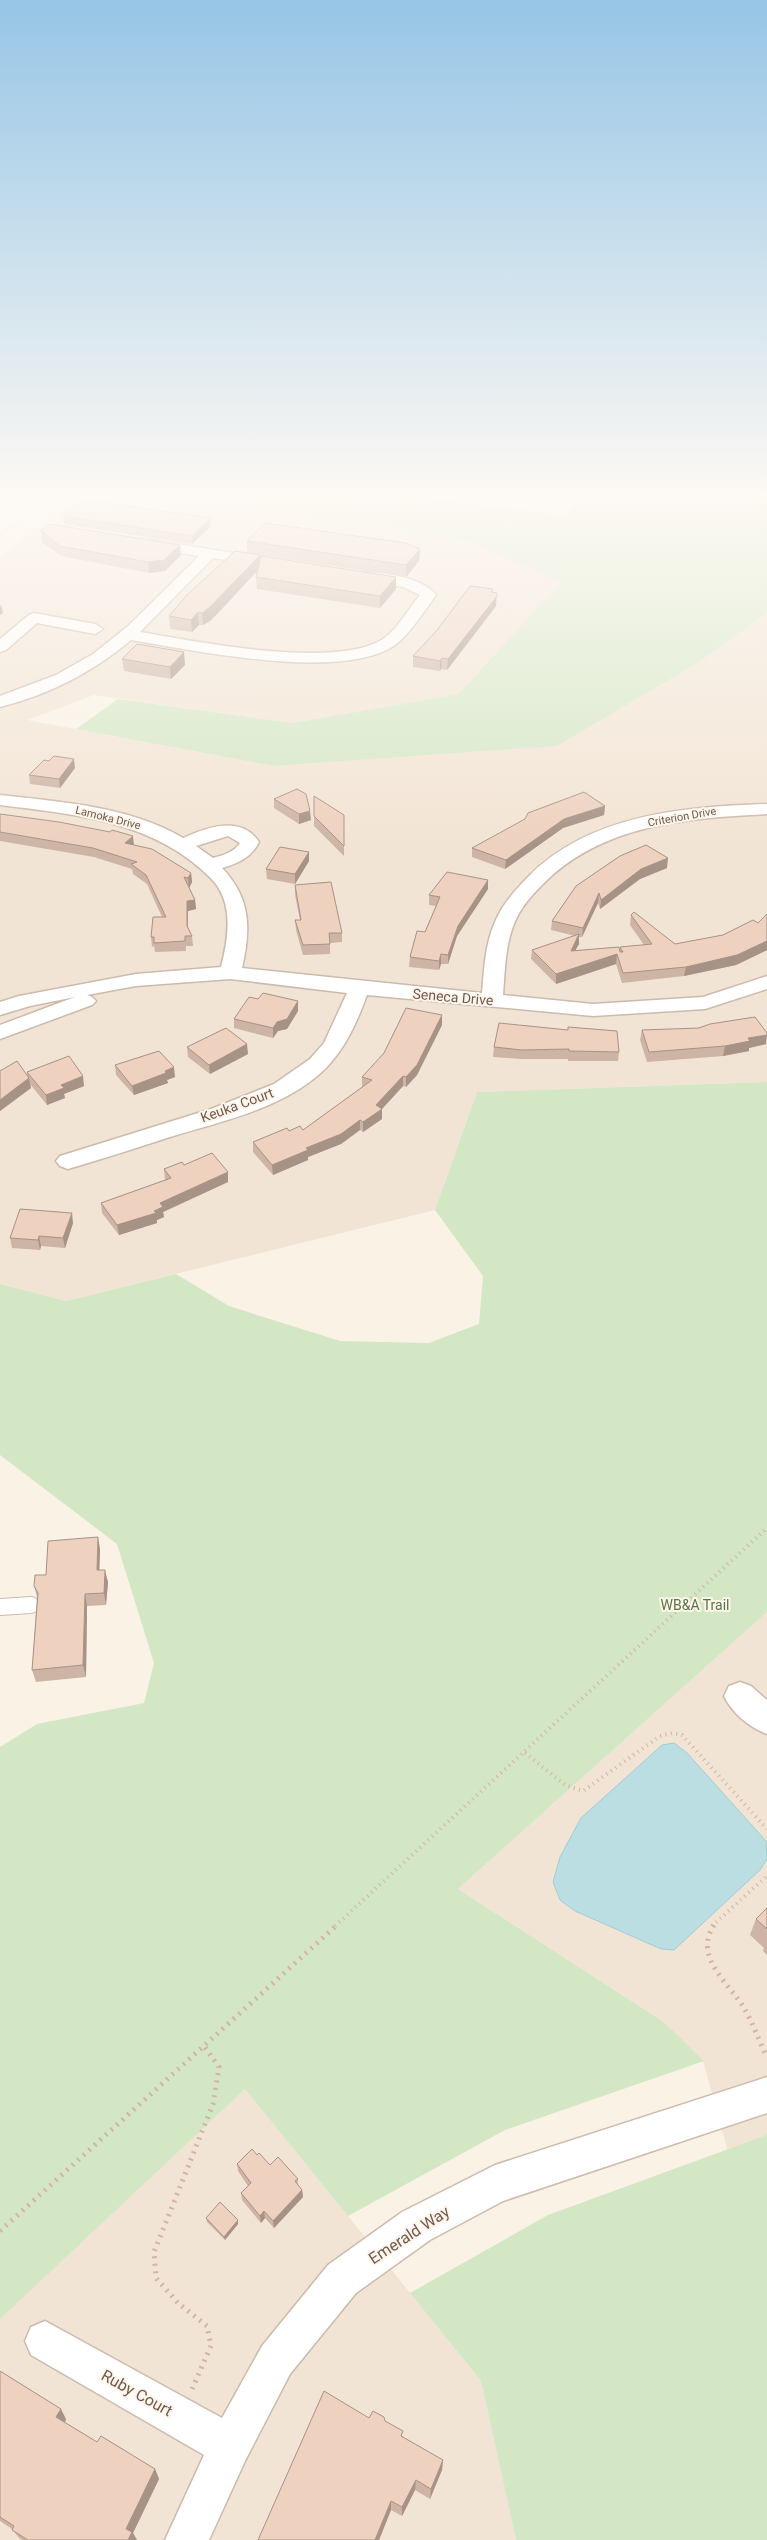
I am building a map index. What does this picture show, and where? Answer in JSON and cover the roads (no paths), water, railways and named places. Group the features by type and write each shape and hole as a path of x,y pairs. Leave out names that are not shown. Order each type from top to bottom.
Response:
{"street":[{"path":"0,702 82,668 103,654 147,614"},
{"path":"126,634 254,654 309,657 359,654 388,642 412,614"},
{"path":"0,647 34,618 95,629"},
{"name":"Lamoka Drive","path":"0,800 70,808 135,823 184,844 230,890 237,918 235,954 230,973"},
{"name":"Criterion Drive","path":"492,1001 502,929 516,902 537,877 565,855 609,834 659,818 719,810 767,809"},
{"path":"184,844 215,832 236,832 246,835 250,842 248,848 239,855 208,866"},
{"name":"Seneca Drive","path":"0,1009 26,1000 136,980 230,973 358,988 593,1010 704,1003 767,982"},
{"name":"Seneca Drive","path":"0,1032 136,980"},
{"name":"Keuka Court","path":"68,1161 252,1103 281,1089 312,1068 331,1048 342,1030 358,988"},
{"path":"740,1696 767,1720"},
{"name":"Emerald Way","path":"187,2540 230,2446 276,2360 342,2279 416,2226 495,2184 767,2096"},
{"name":"Ruby Court","path":"45,2341 230,2446"}],"lane":[{"path":"0,1607 31,1605"}],"water":[{"path":"674,1743 687,1753 766,1841 767,1859 760,1870 674,1950 661,1949 575,1911 560,1900 553,1882 560,1857 581,1818 662,1745"}],"park label":[{"name":"WB&A Trail","path":"695,1605"}]}
